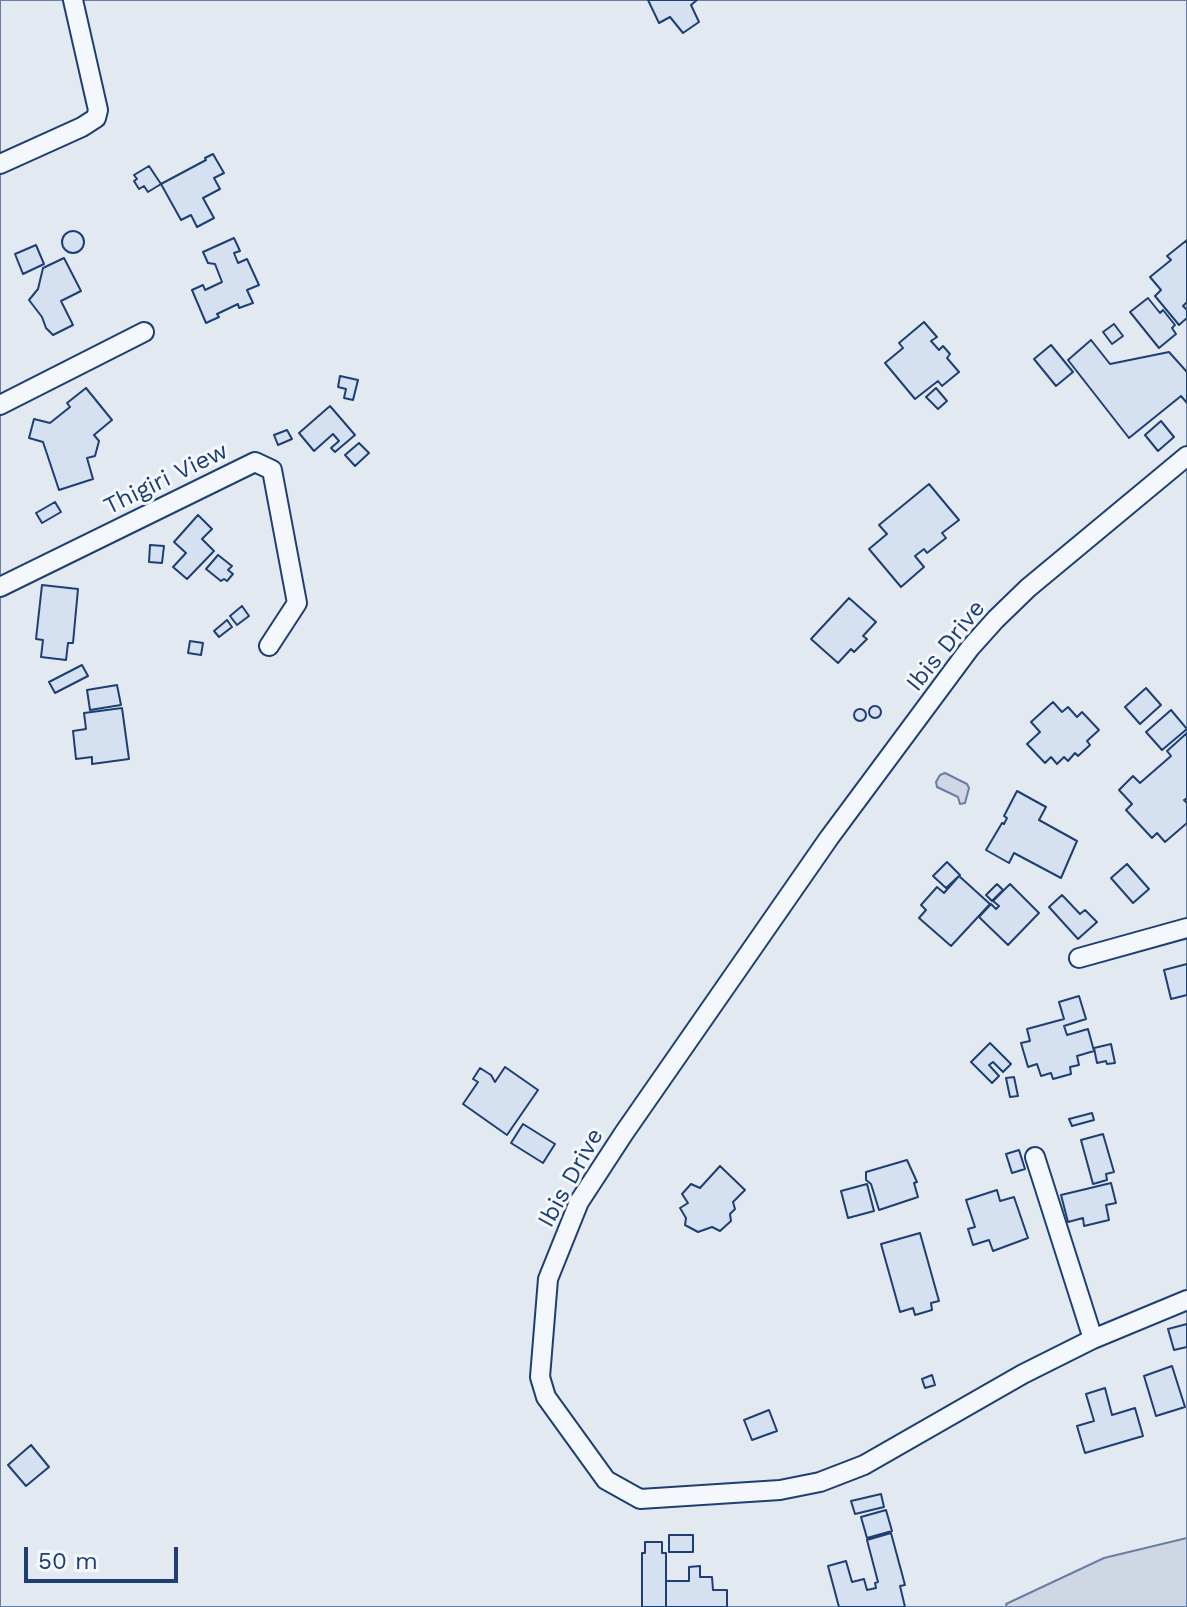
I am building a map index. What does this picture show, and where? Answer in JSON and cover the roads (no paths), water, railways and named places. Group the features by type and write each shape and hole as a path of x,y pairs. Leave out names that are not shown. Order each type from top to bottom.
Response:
{"street":[{"path":"0,164 96,118 98,110 73,0"},
{"path":"0,405 144,332"},
{"name":"Ibis Drive","path":"1187,456 1028,588 996,619 970,648 820,851 579,1202 548,1279 540,1377 546,1397 606,1480 640,1499 780,1490 820,1482 864,1465 1023,1374 1093,1339 1187,1300"},
{"name":"Thigiri View","path":"0,587 255,462 272,470 297,603 269,646"},
{"path":"1079,958 1187,928"},
{"path":"1035,1157 1093,1339"}]}
